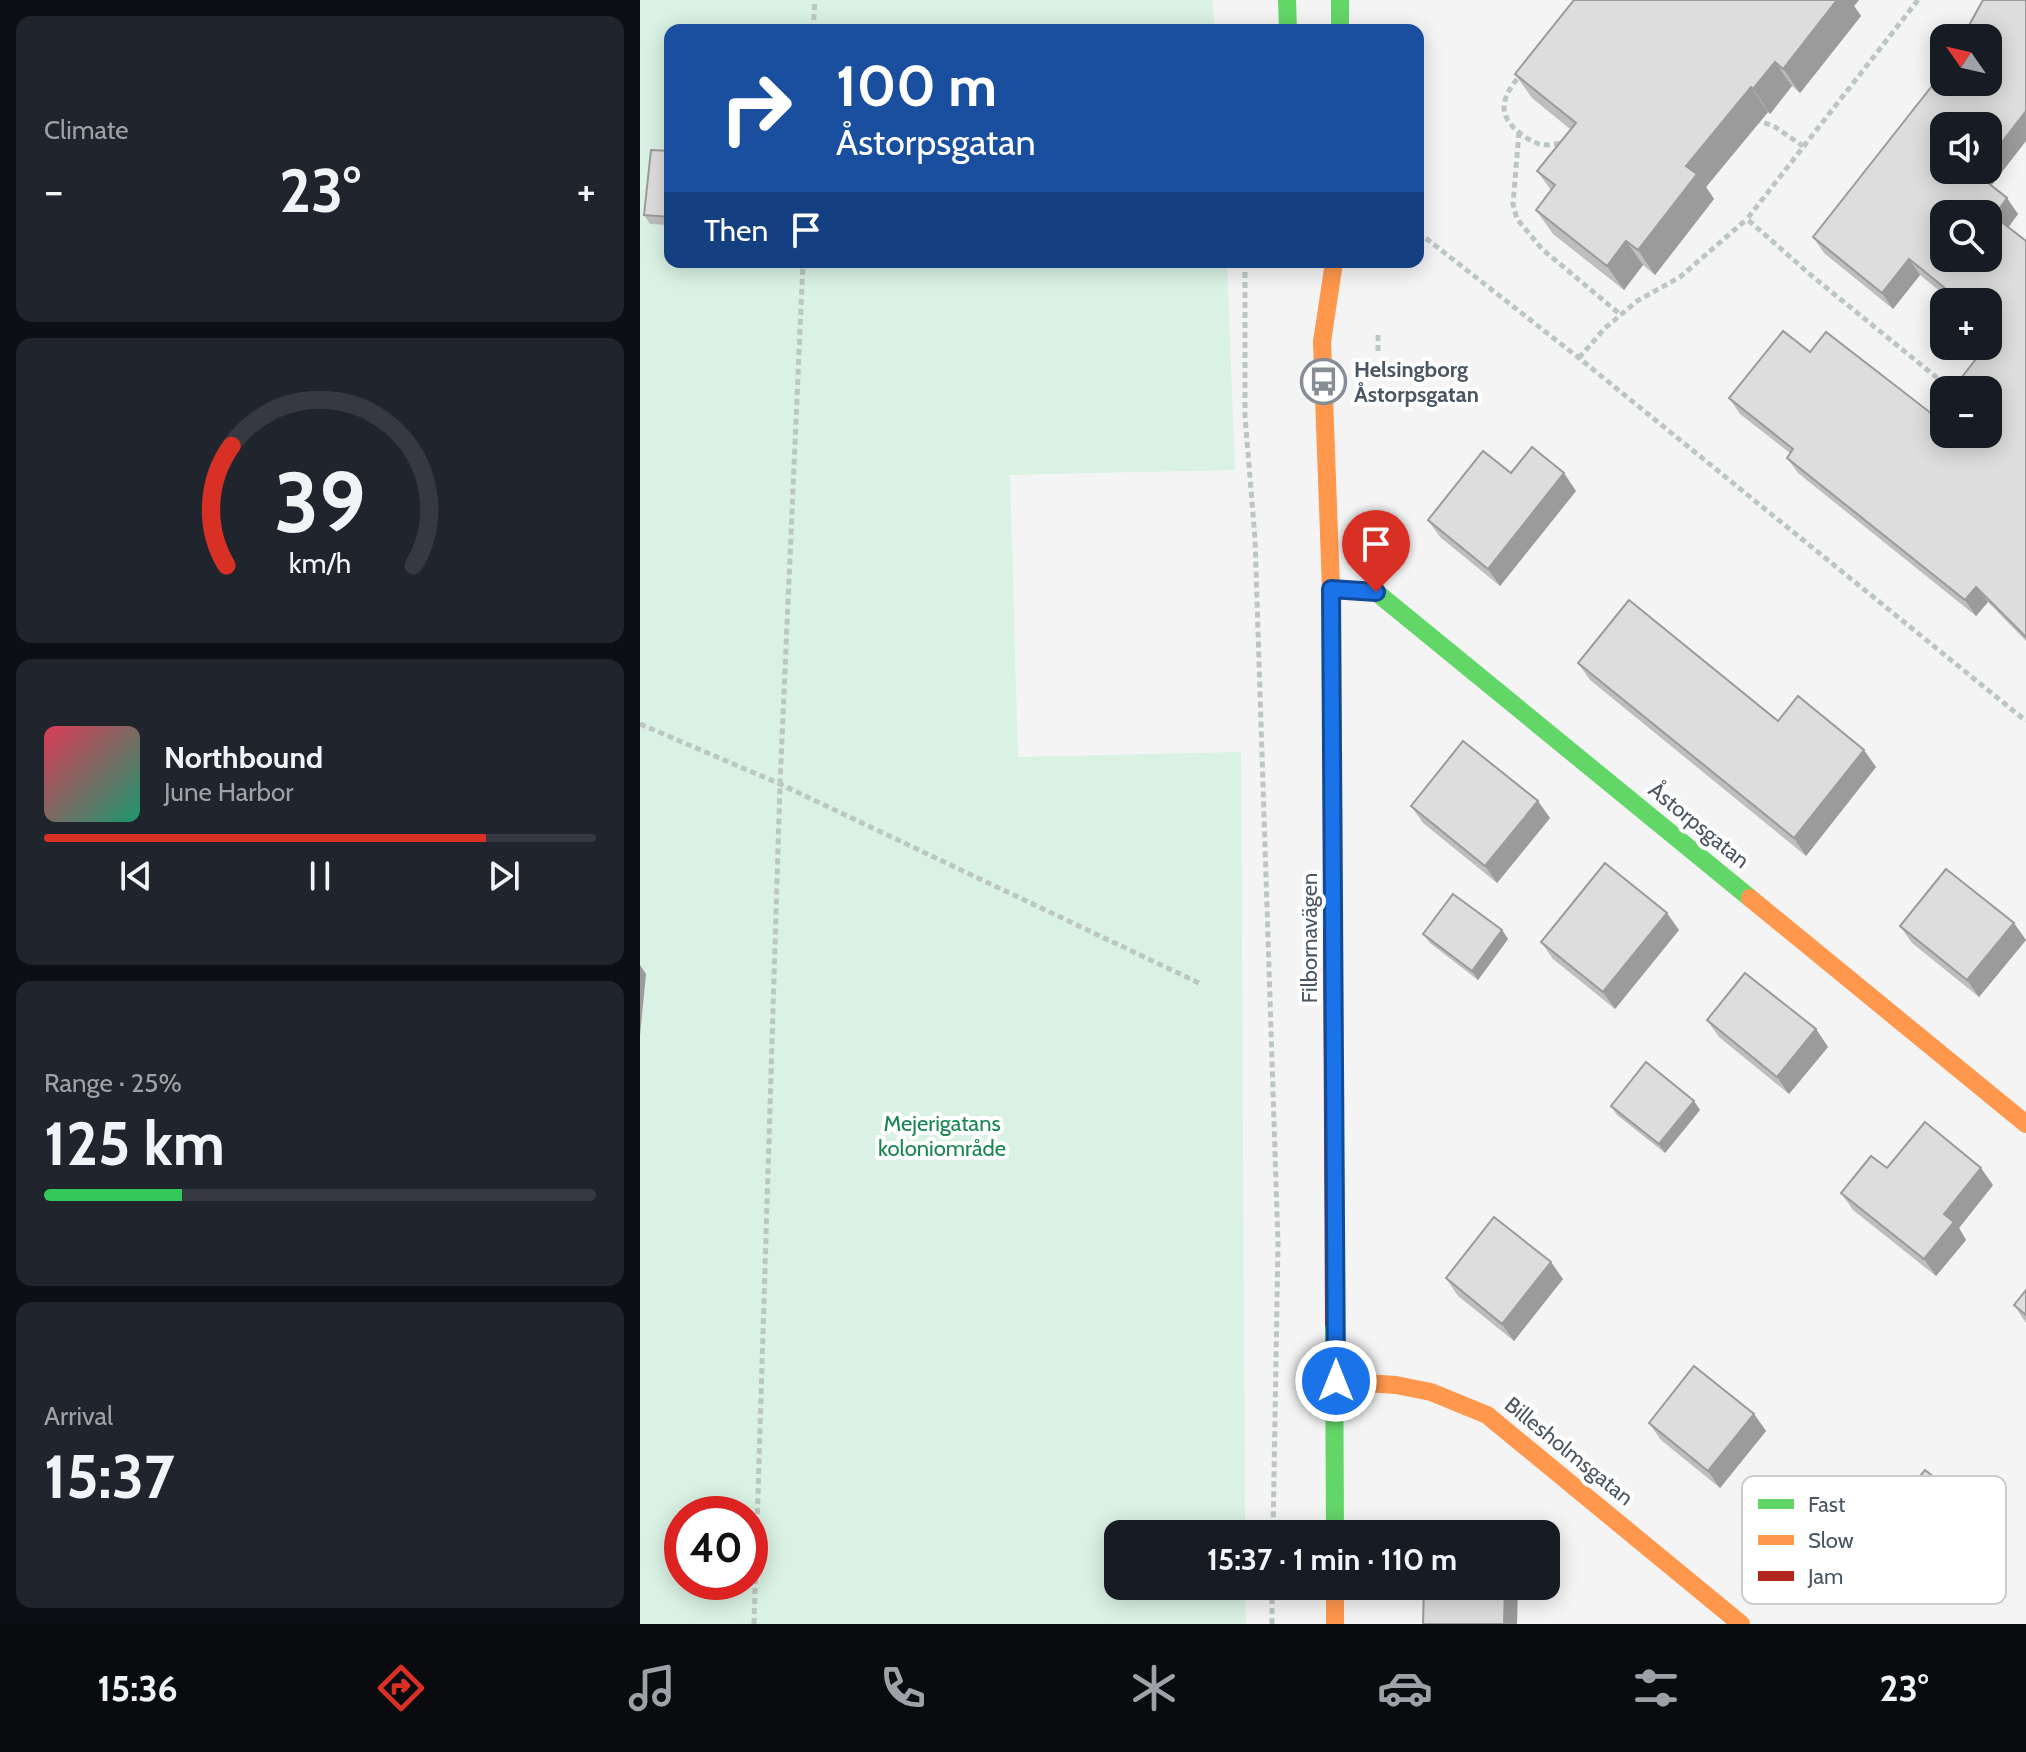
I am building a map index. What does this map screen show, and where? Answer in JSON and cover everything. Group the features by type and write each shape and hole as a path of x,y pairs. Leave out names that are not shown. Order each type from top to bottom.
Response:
{"street":[{"path":"1287,0 1288,24"},
{"path":"1340,0 1340,24"},
{"name":"Filbornavägen","path":"1322,342 1333,268"},
{"name":"Filbornavägen","path":"1311,289 1322,342 1331,589 1335,1520"},
{"name":"Åstorpsgatan","path":"1331,589 1376,592 2026,1124"},
{"name":"Billesholmsgatan","path":"1336,1381 1428,1389 1466,1402 1487,1415 1741,1624"},
{"path":"1335,1600 1335,1624"}],"path":[{"path":"813,24 815,0"},
{"path":"1579,358 1604,329 1637,301 1680,277 1747,219 1918,0"},
{"path":"1517,79 1507,94 1504,111 1508,121 1519,132 1541,144 1568,141"},
{"path":"1749,116 1775,127 1803,146"},
{"path":"1519,132 1513,204 1517,219 1542,249 1621,315"},
{"path":"1747,219 1935,376"},
{"path":"1424,237 1579,358 2026,721"},
{"path":"754,1624 780,784 803,268"},
{"path":"1245,268 1245,416 1255,539 1278,1244 1273,1520"},
{"path":"640,724 780,784 1199,983"},
{"path":"1272,1600 1272,1624"}],"green space":[{"name":"Mejerigatans koloniområde","path":"640,0 1212,0 1214,24 664,24 664,268 1227,268 1235,470 1010,475 1018,757 1241,752 1245,1520 1104,1520 1104,1600 1245,1600 1246,1624 640,1624"}],"building":[{"path":"1574,0 1837,0 1783,69 1775,62 1686,166 1697,174 1638,250 1626,241 1607,266 1536,210 1555,185 1537,171 1576,123 1515,74"},
{"path":"1983,0 2026,0 2026,111 2002,142 2002,112 1930,112 1930,184 1990,184 2007,198 2002,205 2002,200 1930,200 1930,272 2002,272 2002,222 2026,241 2026,637 1976,587 1965,600 1787,458 1793,449 1729,398 1783,331 1810,352 1826,332 1930,412 1930,448 2002,448 2002,376 1963,376 1975,360 2002,360 2002,288 1945,288 1909,259 1882,293 1813,237 1930,88 1930,96 2002,96 2002,24 1970,24"},
{"path":"651,150 664,151 664,217 644,215"},
{"path":"1532,447 1564,473 1488,569 1428,520 1483,451 1511,473"},
{"path":"1629,600 1778,721 1798,696 1864,750 1794,838 1578,663"},
{"path":"1463,741 1538,801 1485,866 1411,806"},
{"path":"1605,863 1667,913 1603,992 1541,942"},
{"path":"1946,869 2014,923 1967,980 1900,926"},
{"path":"1453,894 1502,930 1472,971 1423,934"},
{"path":"1745,973 1816,1029 1777,1077 1707,1020"},
{"path":"1646,1062 1694,1101 1659,1144 1611,1106"},
{"path":"1925,1122 1981,1168 1944,1214 1954,1222 1924,1259 1841,1193 1871,1156 1887,1168"},
{"path":"1494,1217 1551,1262 1502,1324 1446,1278"},
{"path":"2026,1290 2026,1315 2014,1305"},
{"path":"1694,1366 1754,1414 1708,1471 1649,1423"},
{"path":"1424,1600 1505,1600 1504,1624 1423,1624"}],"traffic: fast":[{"path":"1287,0 1288,24"},
{"path":"1340,0 1340,24"},
{"path":"1331,589 1376,592 1750,898"},
{"path":"1334,1324 1335,1520"}],"traffic: slow":[{"path":"1332,932 1331,589 1322,342 1333,268"},
{"path":"1750,898 2026,1124"},
{"path":"1336,1381 1396,1385 1431,1392 1487,1415 1741,1624"},
{"path":"1335,1600 1335,1624"}],"traffic: jam":[{"path":"1332,932 1334,1324"}],"place":[{"name":"Helsingborg Åstorpsgatan","path":"1323,382"}],"route":[{"path":"1336,1381 1331,589 1376,592"}]}
